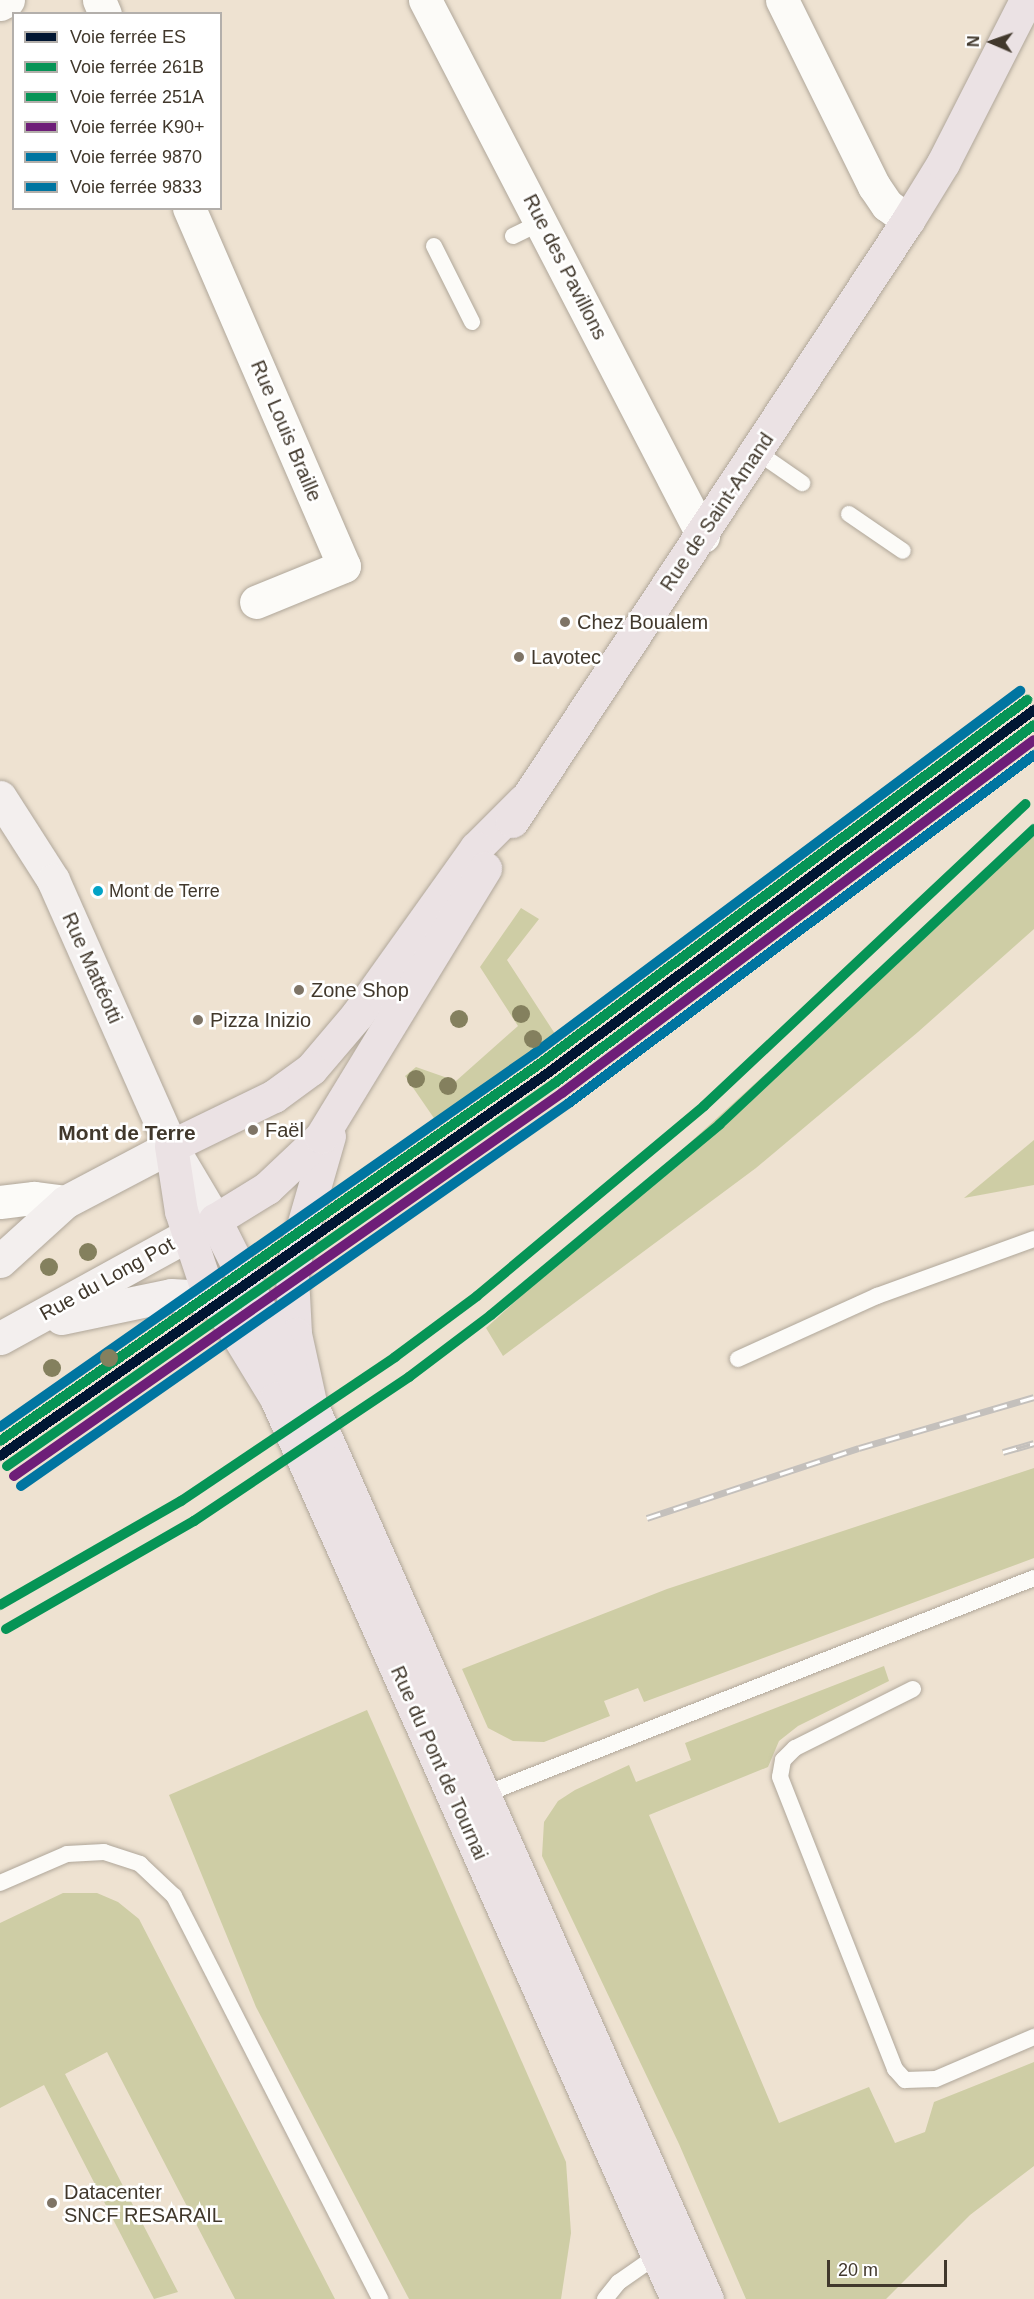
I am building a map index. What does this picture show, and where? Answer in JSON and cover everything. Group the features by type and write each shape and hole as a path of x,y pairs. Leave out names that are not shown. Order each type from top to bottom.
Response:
{"main road":[{"name":"Rue de Saint-Amand","path":"202,1227 256,1197 285,1173 334,1120 523,801 702,536 908,220 943,163 1026,0"},
{"name":"Rue de Saint-Amand","path":"171,1146 287,1089 323,1056 357,1015 476,848 523,801"},
{"name":"Rue du Pont de Tournai","path":"334,1120 297,1247 292,1295 302,1372 323,1435 425,1698"},
{"name":"Rue Mattéotti","path":"171,1146 202,1227"},
{"name":"Rue du Pont de Tournai","path":"202,1227 240,1266 283,1361 323,1435"},
{"name":"Rue du Pont de Tournai","path":"202,1227 210,1292 258,1363 425,1698 669,2248 707,2299"},
{"name":"Rue du Pont de Tournai","path":"669,2248 676,2299"}],"street":[{"path":"0,4 8,0"},
{"name":"Rue des Pavillons","path":"425,0 542,222 702,536"},
{"path":"782,0 866,171 887,205 908,220"},
{"name":"Rue Louis Braille","path":"190,210 344,566 256,602"},
{"name":"Rue Mattéotti","path":"0,797 53,880 171,1146"},
{"path":"0,1261 65,1202 171,1146"},
{"path":"0,1202 34,1198 65,1202"},
{"name":"Rue du Long Pot","path":"0,1340 202,1227"},
{"name":"Rue du Long Pot","path":"0,1340 76,1313 119,1303 180,1295 207,1297 210,1292"}],"lane":[{"path":"513,237 542,222"},
{"path":"434,246 453,268 472,322"},
{"path":"757,452 802,483"},
{"path":"849,514 903,551"},
{"path":"738,1359 877,1296 1034,1239"},
{"path":"470,1800 1034,1578"},
{"path":"914,1689 795,1748 783,1760 780,1777 895,2069 905,2080 936,2079 1034,2037"},
{"path":"0,1883 67,1854 104,1852 140,1864 174,1896 380,2299"},
{"path":"605,2299 619,2283 669,2248"}],"green space":[{"path":"1034,830 1034,929 918,1032 756,1168 503,1356 486,1328"},
{"path":"521,908 539,919 507,960 559,1040 438,1124 405,1076 416,1067 456,1081 518,1026 480,967"},
{"path":"1034,1140 1034,1185 964,1198"},
{"path":"1034,1468 1034,1558 644,1702 638,1688 604,1701 610,1716 544,1742 513,1741 488,1728 462,1669 667,1589"},
{"path":"884,1666 889,1681 798,1726 779,1741 768,1767 649,1815 779,2123 869,2087 895,2143 925,2132 934,2102 1034,2062 1034,2166 970,2215 886,2299 746,2299 679,2144 542,1856 544,1822 558,1801 575,1790 629,1765 636,1782 691,1760 685,1743"},
{"path":"367,1710 566,2162 571,2233 561,2299 409,2299 256,2007 169,1795"},
{"path":"63,1893 97,1893 118,1902 139,1919 335,2299 235,2299 107,2052 65,2074 178,2292 154,2299 44,2085 0,2108 0,1923"}],"railway":[{"path":"647,1518 859,1448 1034,1397"},
{"path":"1003,1452 1034,1443"}],"rail line":[{"name":"9870","path":"0,1427 534,1054 1020,691"},
{"name":"251A","path":"0,1441 541,1063 1027,700"},
{"name":"ES","path":"0,1456 548,1073 1034,710"},
{"name":"261B","path":"7,1466 555,1083 1034,725"},
{"name":"K90+","path":"14,1476 562,1093 1034,740"},
{"name":"9833","path":"21,1486 569,1103 1034,755"},
{"name":"251A","path":"0,1605 181,1501 395,1357 477,1296 704,1106 1026,804"},
{"name":"261B","path":"6,1629 194,1521 409,1377 491,1315 720,1124 1034,829"}],"place":[{"name":"Chez Boualem","path":"565,622"},
{"name":"Lavotec","path":"519,657"},
{"name":"Mont de Terre","path":"98,891"},
{"name":"Zone Shop","path":"299,990"},
{"name":"Pizza Inizio","path":"198,1020"},
{"name":"Faël","path":"253,1130"},
{"name":"Datacenter SNCF RESARAIL","path":"52,2203"}],"district":[{"name":"Mont de Terre","path":"127,1133"}]}
